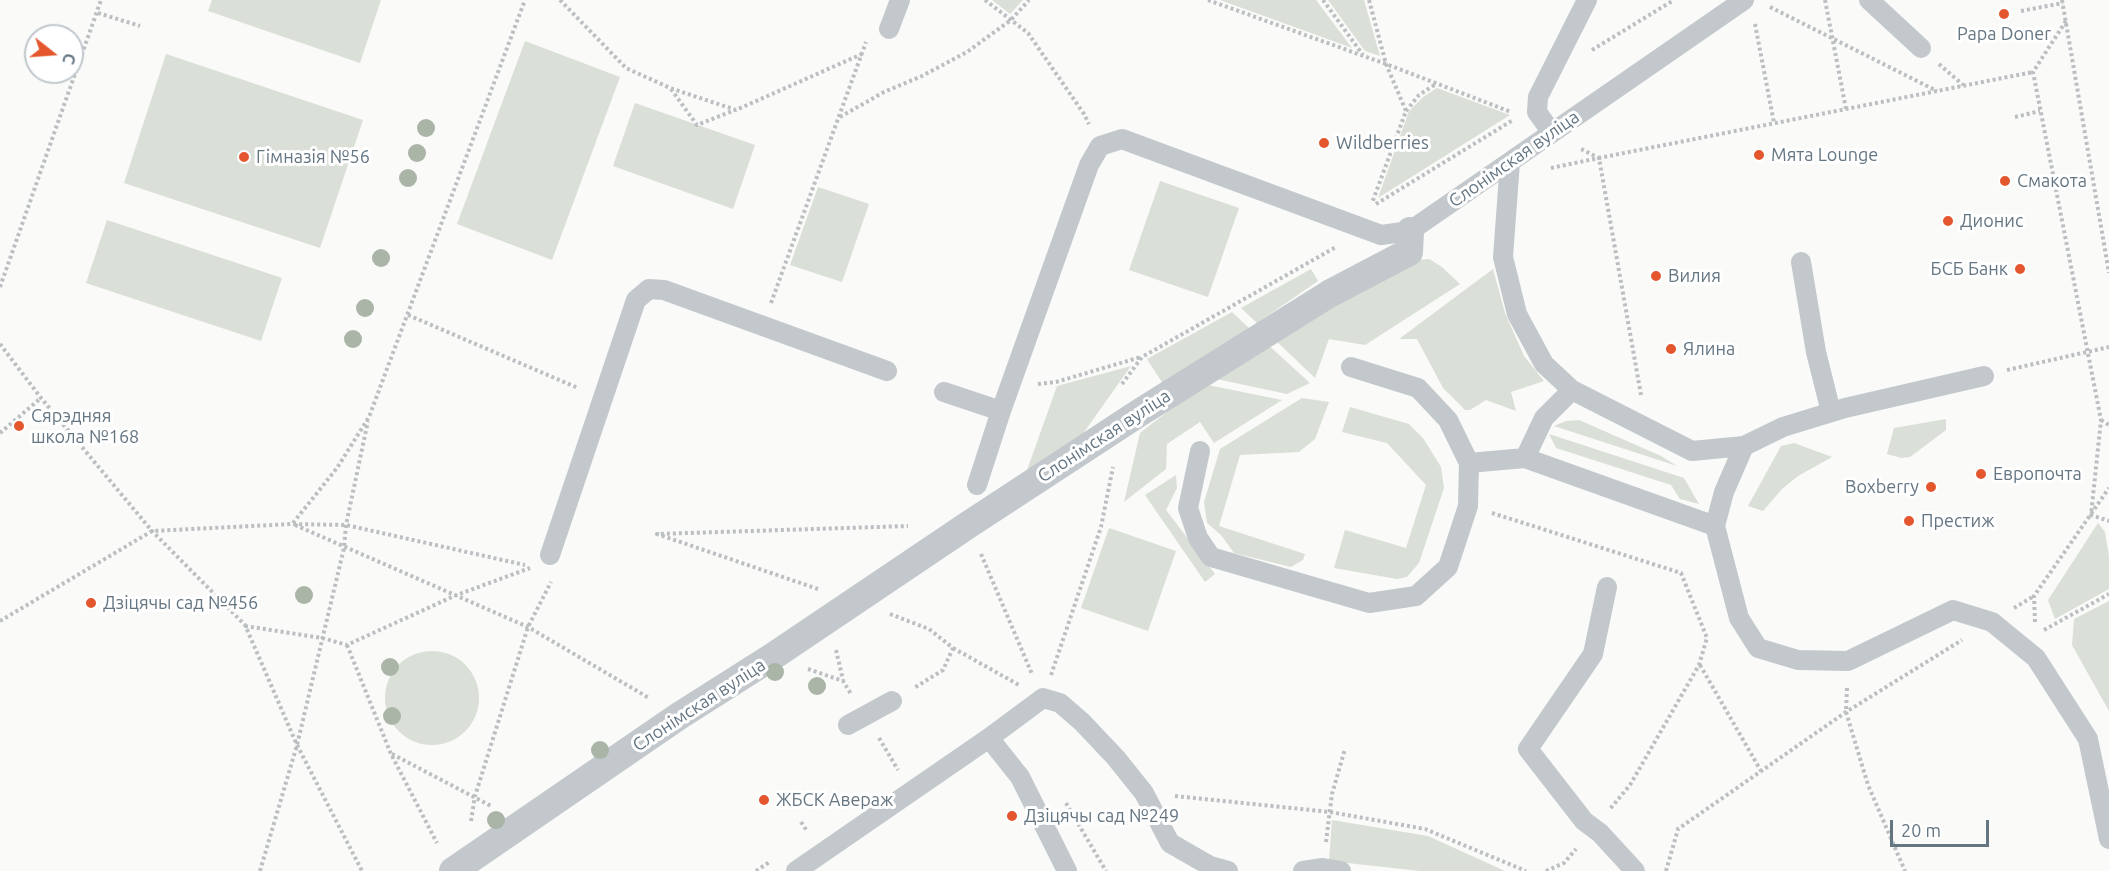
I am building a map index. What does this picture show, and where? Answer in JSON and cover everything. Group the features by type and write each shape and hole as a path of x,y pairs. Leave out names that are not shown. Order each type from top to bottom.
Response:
{"street":[{"name":"Слонімская вуліца","path":"453,862 521,825 679,716 856,602 1122,424 1329,294 1409,252 1410,231"}],"lane":[{"path":"889,29 900,0"},
{"path":"1552,133 1537,112 1538,97 1587,0"},
{"name":"Слонімская вуліца","path":"1410,231 1744,0"},
{"path":"1869,0 1921,48"},
{"path":"977,485 1089,165 1100,146 1122,139 1381,235 1410,231"},
{"path":"1510,162 1503,257 1517,314 1544,364 1572,390 1692,451 1744,446 1783,427 1831,412 1984,376"},
{"path":"1801,262 1816,352 1831,412"},
{"path":"550,555 636,300 649,289 664,290 887,371"},
{"path":"1200,452 1188,508 1198,538 1211,557 1369,603 1416,596 1448,567 1468,506 1469,463 1448,420 1418,388 1351,367"},
{"path":"1525,458 1544,418 1572,390"},
{"path":"944,392 1001,411"},
{"path":"1744,446 1724,492 1715,526 1739,618 1758,648 1798,660 1848,661 1953,610 1992,622 2036,658 2088,739 2109,839"},
{"path":"1469,463 1525,458 1715,526"},
{"path":"1607,587 1593,654 1528,749 1584,821 1600,833 1635,871"},
{"path":"796,871 1043,698 1060,703 1082,722 1144,793 1170,843 1210,866 1228,871"},
{"path":"848,725 892,701"},
{"path":"989,738 1020,777 1067,871"},
{"path":"1303,871 1332,869"}],"path":[{"path":"0,287 101,0"},
{"path":"260,871 297,745 344,548 346,525 369,417 525,0"},
{"path":"560,0 626,68 670,87 736,110"},
{"path":"985,0 1028,33 1084,114 1100,146"},
{"path":"839,118 884,92 922,76 967,52 1011,20 1029,0"},
{"path":"1208,0 1520,115 1599,158"},
{"path":"1323,0 1364,56"},
{"path":"1369,0 1386,64 1406,111"},
{"path":"1825,0 1846,109"},
{"path":"2021,10 2062,2 2109,273"},
{"path":"1765,5 1937,91"},
{"path":"98,13 140,26"},
{"path":"2066,21 2033,72 2101,420 2091,515"},
{"path":"1754,22 1774,123"},
{"path":"763,326 869,33"},
{"path":"670,87 697,125 862,54"},
{"path":"1548,168 2033,72"},
{"path":"1116,393 1142,357 1349,240 1370,207 1406,111 1419,95 1436,83"},
{"path":"2015,117 2040,111"},
{"path":"1599,158 1647,428"},
{"path":"408,315 602,398"},
{"path":"0,344 41,398 152,531 245,625 297,745 362,871"},
{"path":"1984,376 2109,347"},
{"path":"0,433 41,398"},
{"path":"292,524 337,468 369,417"},
{"path":"2101,420 2109,425"},
{"path":"1043,698 1101,527 1122,424"},
{"path":"1666,871 1678,829 1845,712 2034,596 2109,488"},
{"path":"2091,515 2109,520"},
{"path":"292,524 528,627 679,716"},
{"path":"0,621 152,531 292,524 346,525 534,567 454,596 347,645 245,625"},
{"path":"968,525 1043,698"},
{"path":"908,526 657,534 929,629 953,648 1043,698"},
{"path":"453,862 528,627 553,578"},
{"path":"2035,635 2109,594"},
{"path":"2034,596 2036,658"},
{"path":"347,645 391,754 453,862"},
{"path":"892,701 944,670 953,648"},
{"path":"1848,661 1845,712 1868,784 1905,871"},
{"path":"1700,665 1761,771"},
{"path":"1332,869 1330,812 1332,794 1345,749"},
{"path":"391,754 475,796 521,825"},
{"path":"1144,793 1330,812 1425,829 1526,871"},
{"path":"801,822 810,835"}],"shaded area":[{"path":"212,0 381,0 360,63 208,11"},
{"path":"992,0 1023,0 1010,14"},
{"path":"1220,0 1316,0 1352,48"},
{"path":"1328,0 1364,0 1380,56 1365,51"},
{"path":"525,41 620,77 552,260 457,224"},
{"path":"166,54 363,120 320,248 124,183"},
{"path":"1437,88 1510,115 1378,198 1409,111 1423,97"},
{"path":"635,103 755,145 733,209 613,166"},
{"path":"1160,181 1239,208 1208,297 1129,270"},
{"path":"818,187 869,204 842,282 790,265"},
{"path":"107,220 282,278 261,341 86,283"},
{"path":"1429,259 1442,267 1460,284 1365,345 1329,339 1315,378 1272,337 1406,261"},
{"path":"1311,269 1318,281 1257,323 1241,308"},
{"path":"1493,269 1505,313 1524,356 1544,381 1511,392 1516,411 1486,400 1470,410 1465,410 1443,388 1417,339 1399,339"},
{"path":"1232,312 1251,330 1165,387 1147,359"},
{"path":"1265,342 1310,383 1287,394 1207,377"},
{"path":"1131,366 1077,442 1026,473 1057,386"},
{"path":"1203,384 1282,400 1214,443 1200,422 1167,444 1166,469 1124,502 1140,433"},
{"path":"1302,398 1329,402 1315,439 1299,452 1240,455 1219,526 1305,554 1303,560 1291,567 1234,553 1221,535 1207,523 1204,502 1220,449"},
{"path":"1350,407 1409,424 1423,438 1441,467 1444,488 1419,563 1407,577 1397,579 1334,568 1345,530 1406,548 1426,485 1387,443 1342,432"},
{"path":"1946,419 1946,430 1910,457 1902,458 1887,454 1894,428"},
{"path":"1579,420 1661,456 1677,466 1554,426 1566,421"},
{"path":"1549,434 1684,478 1699,504 1680,499 1671,485 1556,448"},
{"path":"1794,443 1832,457 1798,476 1782,489 1763,511 1748,506 1781,446"},
{"path":"1176,475 1177,488 1166,510 1215,574 1205,582 1145,495"},
{"path":"2098,523 2105,532 2109,556 2109,589 2055,619 2048,600"},
{"path":"1109,528 1176,551 1148,631 1081,608"},
{"path":"2109,601 2109,711 2072,645 2074,619"},
{"path":"432,651 450,655 465,665 475,680 479,698 475,716 465,731 450,741 432,745 414,741 399,731 389,716 385,698 389,680 399,665 414,655"},
{"path":"1332,820 1428,836 1505,871 1420,871 1329,861"}],"place":[{"name":"Papa Doner","path":"2004,14"},
{"name":"Wildberries","path":"1324,143"},
{"name":"Мята Lounge","path":"1759,155"},
{"name":"Гімназія №56","path":"244,157"},
{"name":"Смакота","path":"2005,181"},
{"name":"Дионис","path":"1948,221"},
{"name":"БСБ Банк","path":"2020,269"},
{"name":"Вилия","path":"1656,276"},
{"name":"Ялина","path":"1671,349"},
{"name":"Сярэдняя школа №168","path":"19,426"},
{"name":"Европочта","path":"1981,474"},
{"name":"Boxberry","path":"1931,487"},
{"name":"Престиж","path":"1909,521"},
{"name":"Дзіцячы сад №456","path":"91,603"},
{"name":"ЖБСК Авераж","path":"764,800"},
{"name":"Дзіцячы сад №249","path":"1012,816"}]}
